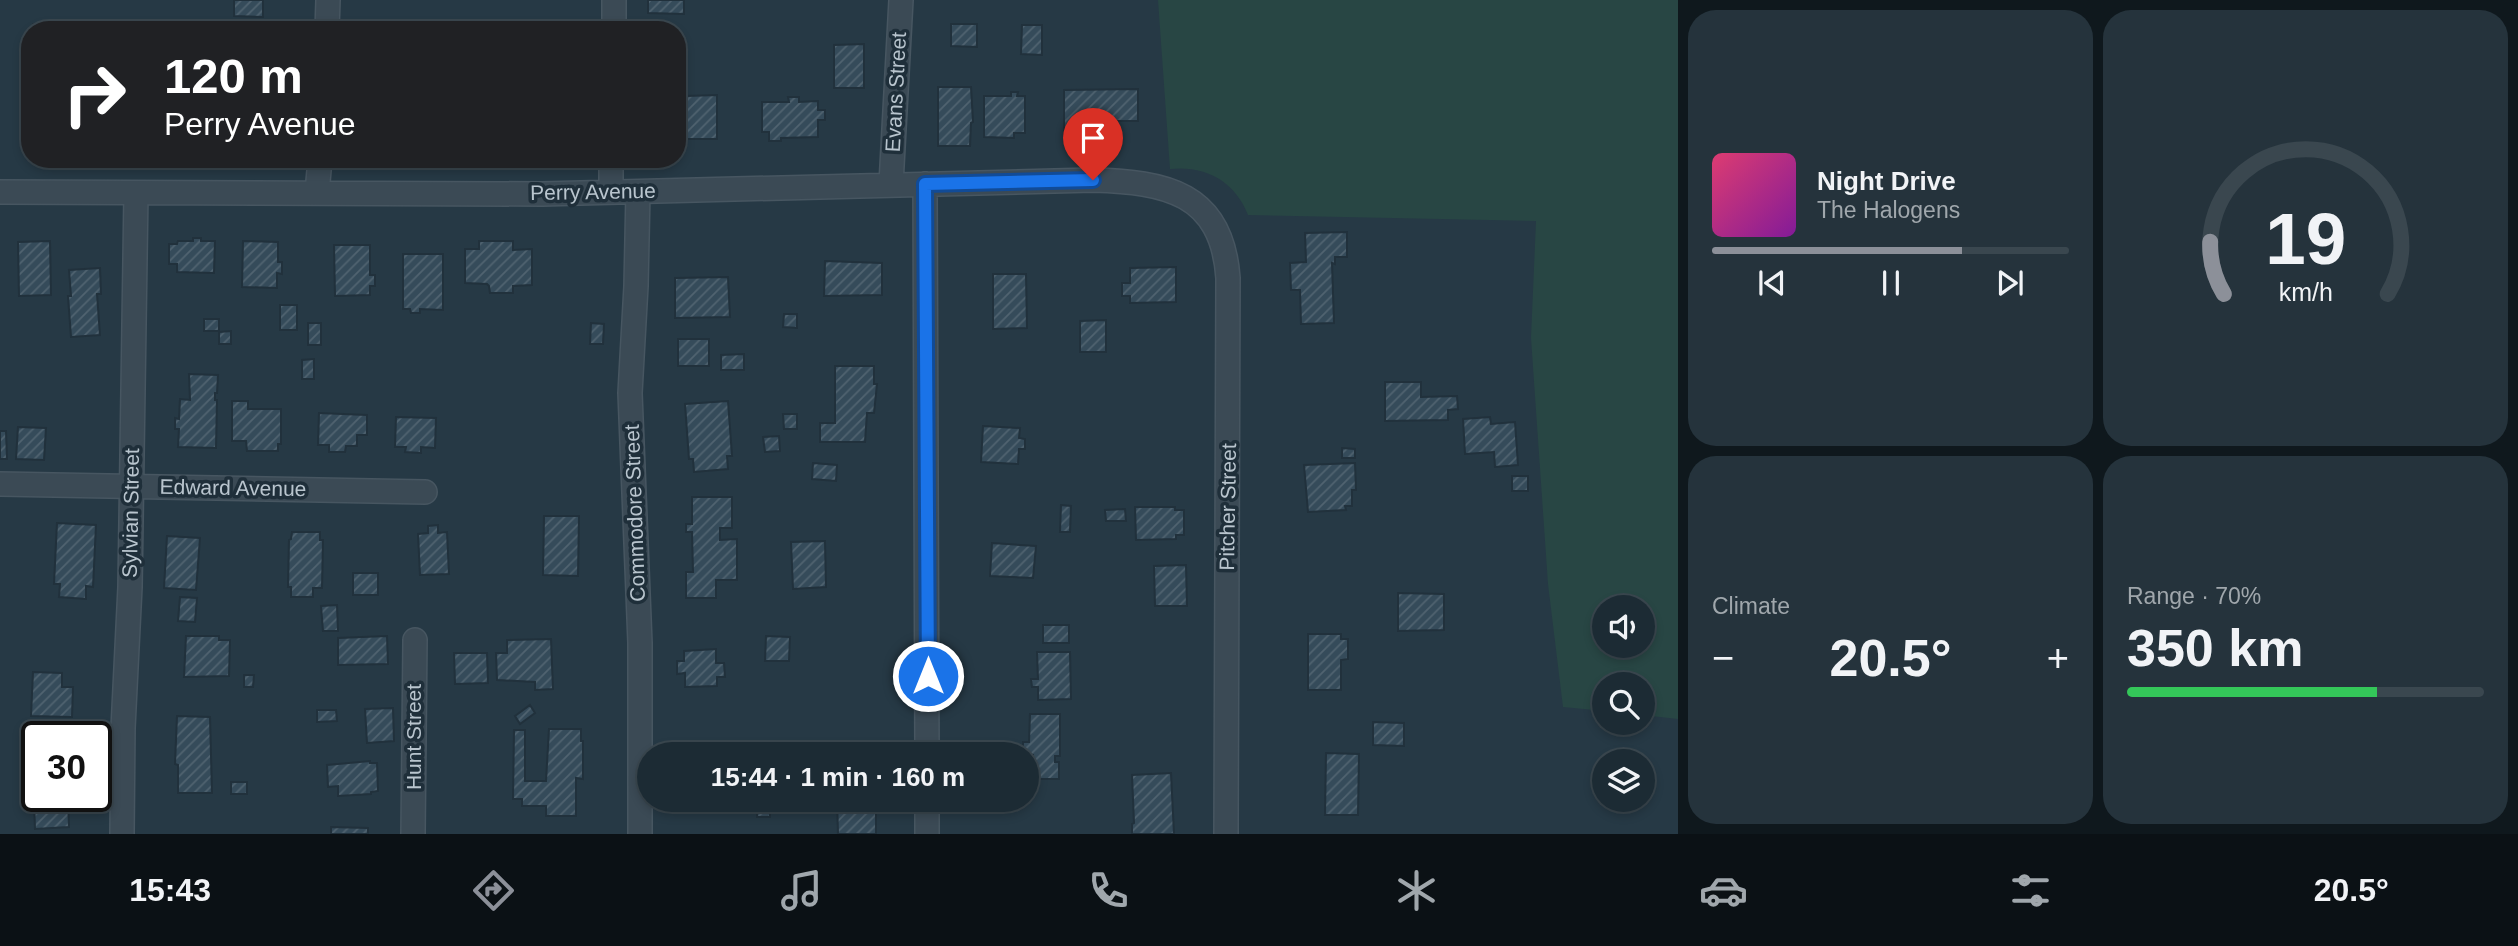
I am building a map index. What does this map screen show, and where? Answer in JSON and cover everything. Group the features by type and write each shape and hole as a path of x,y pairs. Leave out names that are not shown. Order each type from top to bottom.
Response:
{"street":[{"path":"327,21 328,0"},
{"path":"614,0 614,21"},
{"name":"Evans Street","path":"891,184 901,0"},
{"path":"317,193 319,168"},
{"path":"611,168 611,192"},
{"name":"Perry Avenue","path":"0,192 611,192 1121,181 1157,186 1184,195"},
{"path":"925,184 928,742"},
{"name":"Commodore Street","path":"638,191 630,393 640,643 640,834"},
{"name":"Sylvian Street","path":"122,834 132,486 136,192"},
{"name":"Pitcher Street","path":"1184,195 1217,231 1226,253 1228,278 1226,834"},
{"name":"Edward Avenue","path":"0,484 425,492"},
{"name":"Hunt Street","path":"413,834 415,640"},
{"path":"927,812 927,834"}],"green space":[{"path":"1158,0 1678,0 1678,719 1655,716 1655,672 1592,672 1592,710 1563,707 1548,584 1531,338 1536,221 1248,215 1227,184 1207,173 1183,168 1170,169"}],"building":[{"path":"234,0 263,0 263,17 234,16"},
{"path":"648,0 684,0 684,14 648,13"},
{"path":"951,24 977,24 977,47 951,46"},
{"path":"1022,25 1042,25 1042,55 1021,54"},
{"path":"864,44 864,88 834,88 834,45"},
{"path":"938,87 971,87 973,122 970,146 938,146"},
{"path":"1138,89 1138,121 1104,121 1104,134 1064,134 1064,90"},
{"path":"1011,92 1018,92 1017,96 1025,96 1025,133 1014,133 1014,138 984,137 984,96 1011,96"},
{"path":"717,95 717,139 686,139 686,96"},
{"path":"788,97 799,97 799,102 818,101 818,110 825,110 825,120 818,120 818,137 769,141 769,132 762,132 762,102 789,102"},
{"path":"1347,232 1347,257 1335,257 1335,264 1332,263 1334,323 1301,324 1300,290 1291,290 1290,263 1306,262 1305,233"},
{"path":"193,238 215,241 214,273 177,272 177,264 169,264 169,244 193,241"},
{"path":"50,241 51,295 19,296 18,242"},
{"path":"243,241 278,242 278,262 282,262 282,274 277,273 277,288 242,287"},
{"path":"479,241 513,241 513,250 532,249 532,285 513,286 513,293 490,293 487,284 465,283 465,249 479,249"},
{"path":"334,245 370,245 370,275 375,275 375,286 370,286 370,295 335,296"},
{"path":"403,254 443,254 443,310 420,309 420,313 411,313 410,309 403,309"},
{"path":"825,261 882,263 882,295 824,296"},
{"path":"1176,267 1176,302 1130,303 1130,296 1122,296 1122,283 1130,283 1130,268"},
{"path":"100,268 101,294 97,294 100,335 71,337 69,270"},
{"path":"993,274 1026,274 1027,328 993,329"},
{"path":"728,277 730,317 675,318 675,278"},
{"path":"280,305 297,305 297,330 280,330"},
{"path":"784,314 797,314 797,328 783,327"},
{"path":"204,319 219,319 219,331 204,331"},
{"path":"1106,320 1106,352 1080,352 1080,321"},
{"path":"308,323 321,323 321,345 308,345"},
{"path":"591,323 604,324 603,344 590,344"},
{"path":"231,331 231,344 219,344 219,332"},
{"path":"678,339 709,339 709,366 678,366"},
{"path":"744,354 744,370 721,370 721,355"},
{"path":"314,359 314,379 302,379 302,360"},
{"path":"835,366 874,366 874,384 877,384 874,413 867,413 865,442 820,442 820,423 835,423"},
{"path":"189,374 218,375 215,393 216,448 178,447 179,429 175,429 175,418 179,419 180,399 190,400"},
{"path":"1385,382 1421,382 1421,397 1457,396 1458,409 1448,410 1448,420 1385,421"},
{"path":"232,401 248,401 248,409 281,409 281,444 278,444 278,451 247,451 246,441 232,441"},
{"path":"728,401 732,456 727,456 728,469 694,472 693,459 689,459 685,404"},
{"path":"319,413 367,415 367,435 357,435 357,446 346,446 345,452 329,452 329,445 318,445"},
{"path":"783,414 797,414 797,429 784,429"},
{"path":"396,417 436,418 435,448 421,447 421,453 405,452 406,447 395,447"},
{"path":"1490,417 1491,424 1515,422 1518,465 1495,467 1494,452 1465,454 1463,419"},
{"path":"983,426 1020,428 1019,438 1025,439 1025,449 1019,449 1018,464 981,462"},
{"path":"18,427 46,428 44,460 16,459"},
{"path":"0,431 6,431 7,459 0,459"},
{"path":"779,436 780,451 765,452 763,437"},
{"path":"1342,448 1355,449 1355,458 1342,458"},
{"path":"813,463 837,465 836,481 812,479"},
{"path":"1355,463 1356,490 1352,490 1352,506 1345,506 1346,510 1308,512 1304,465"},
{"path":"1512,476 1528,476 1528,491 1512,491"},
{"path":"692,497 732,497 732,528 720,528 720,540 737,539 737,580 716,580 716,598 686,598 686,572 693,572 692,532 686,532 686,524 692,524"},
{"path":"1061,505 1071,506 1070,532 1060,532"},
{"path":"1135,507 1175,507 1175,510 1184,510 1184,535 1176,535 1176,539 1136,540"},
{"path":"1125,509 1126,521 1106,521 1105,510"},
{"path":"544,516 579,516 578,576 543,575"},
{"path":"57,523 96,525 93,587 86,586 86,599 59,597 60,584 54,584"},
{"path":"438,525 438,533 447,532 449,574 420,575 418,534 428,533 428,526"},
{"path":"292,532 320,532 320,540 323,540 322,588 313,588 313,597 291,597 291,587 288,587 289,540"},
{"path":"167,536 200,538 196,590 164,588"},
{"path":"825,541 826,587 793,589 791,542"},
{"path":"992,543 1036,546 1033,578 990,576"},
{"path":"1186,565 1187,606 1155,606 1154,566"},
{"path":"353,573 378,573 378,595 353,595"},
{"path":"1398,593 1444,594 1444,630 1398,631"},
{"path":"180,597 197,598 195,622 178,621"},
{"path":"337,605 338,631 323,631 321,606"},
{"path":"1043,625 1069,625 1069,643 1043,643"},
{"path":"1308,634 1341,634 1341,639 1348,639 1348,659 1341,660 1341,690 1308,690"},
{"path":"186,636 219,636 219,640 230,640 229,676 184,677"},
{"path":"387,636 388,664 338,665 338,638"},
{"path":"766,636 790,637 789,661 765,661"},
{"path":"551,639 553,689 535,690 535,682 497,680 496,653 507,653 507,640"},
{"path":"716,649 716,663 724,663 725,677 717,677 717,686 685,687 685,673 677,674 677,661 684,661 684,651"},
{"path":"1037,652 1070,652 1071,699 1038,700 1038,687 1032,687 1031,679 1038,679"},
{"path":"454,653 487,653 488,683 455,684"},
{"path":"33,672 62,673 62,687 73,687 72,717 31,716"},
{"path":"244,675 254,675 253,687 244,687"},
{"path":"530,705 535,713 520,724 515,716"},
{"path":"393,708 394,741 367,743 365,709"},
{"path":"317,710 336,710 337,721 317,722"},
{"path":"1030,714 1060,714 1060,756 1055,756 1055,762 1059,762 1059,779 1039,779 1039,742 1029,742"},
{"path":"177,716 210,717 212,793 178,793 178,765 175,764"},
{"path":"1373,722 1404,723 1404,746 1373,745"},
{"path":"549,729 581,729 583,779 576,778 576,816 546,816 546,806 522,806 522,799 513,799 514,730 525,730 525,781 546,781"},
{"path":"1326,753 1359,754 1358,815 1325,815"},
{"path":"370,761 377,763 378,791 371,794 338,796 338,786 328,787 327,765"},
{"path":"1171,773 1174,834 1132,834 1132,775"},
{"path":"231,782 247,782 247,794 231,794"},
{"path":"34,812 69,812 69,827 35,829"},
{"path":"698,812 741,812 741,813"},
{"path":"757,812 770,812 770,817 757,817"},
{"path":"837,812 876,812 876,834 838,834"},
{"path":"331,827 368,828 368,834 331,834"}],"route":[{"path":"928,676 925,184 1093,180"}]}
